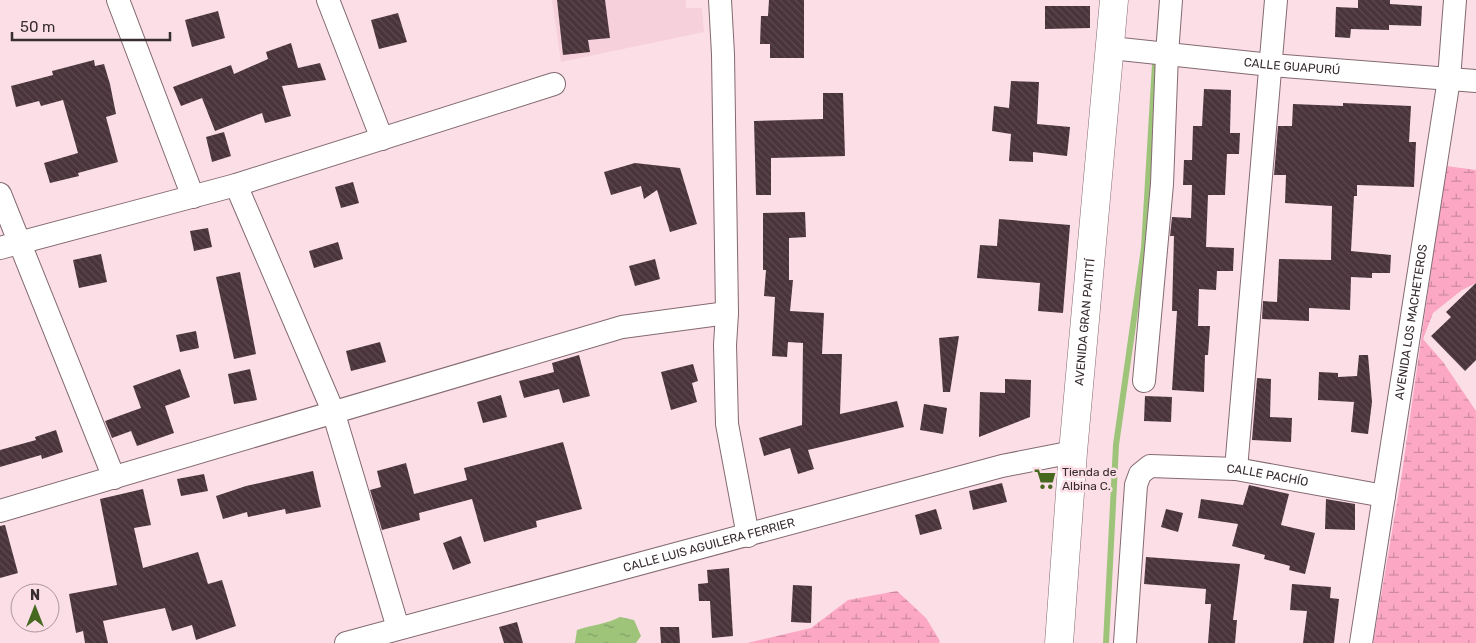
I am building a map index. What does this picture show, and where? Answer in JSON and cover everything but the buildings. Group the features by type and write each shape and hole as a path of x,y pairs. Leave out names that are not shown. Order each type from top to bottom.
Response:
{"main road":[{"name":"AVENIDA GRAN PAITITÍ","path":"1060,643 1073,452 1114,0"}],"street":[{"path":"118,0 193,197"},
{"path":"328,0 382,139"},
{"path":"720,0 723,54 728,313 725,345 727,424 748,536"},
{"path":"1144,381 1162,184 1171,0"},
{"path":"1236,469 1276,0"},
{"name":"AVENIDA LOS MACHETEROS","path":"1361,643 1450,79 1455,0"},
{"name":"CALLE GUAPURÚ","path":"1111,48 1271,65 1476,81"},
{"path":"10,244 236,185 554,84"},
{"path":"236,185 333,411 398,628"},
{"path":"0,194 10,244 114,478"},
{"path":"0,511 622,327 667,319 728,313"},
{"name":"CALLE LUIS AGUILERA FERRIER","path":"346,643 1002,466 1073,452"},
{"name":"CALLE PACHÍO","path":"1125,643 1136,485 1140,474 1150,466 1236,469 1384,496"}],"shaded area":[{"path":"552,0 686,0 686,8 702,8 704,32 561,62"}],"green space":[{"path":"1446,166 1476,170 1476,283 1462,290 1433,313 1423,339 1443,362 1476,411 1476,643 1373,643 1402,473"},
{"path":"897,591 926,618 940,641 939,643 747,643 811,628 848,600"}],"water":[{"path":"620,617 634,620 641,636 636,643 575,643 577,630"}],"waterway":[{"path":"1106,643 1116,445 1144,248 1155,64"}],"place":[{"name":"Tienda de Albina C.","path":"1045,479"}]}
